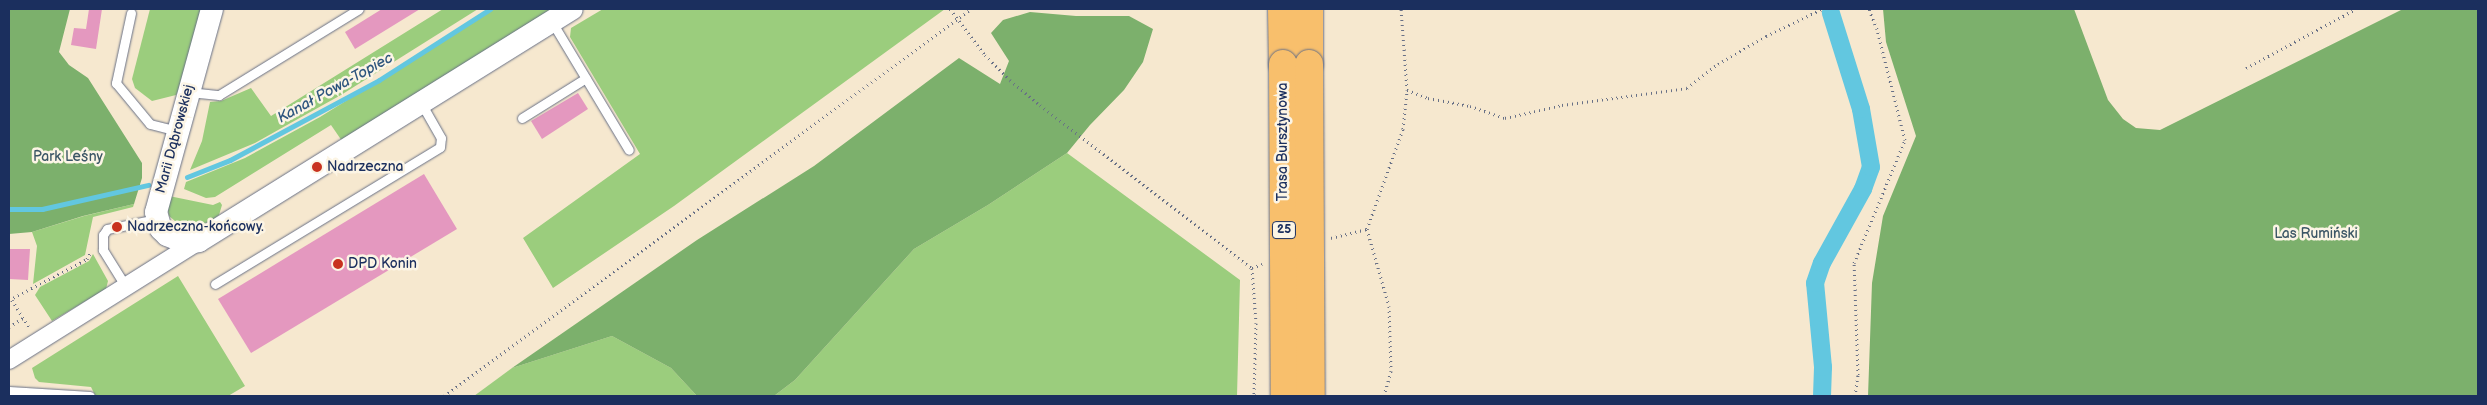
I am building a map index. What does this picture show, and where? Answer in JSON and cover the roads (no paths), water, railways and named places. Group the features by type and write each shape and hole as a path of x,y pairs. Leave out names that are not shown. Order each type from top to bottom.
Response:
{"main road":[{"name":"Trasa Bursztynowa","path":"1282,9 1296,64 1311,396"},
{"name":"Trasa Bursztynowa","path":"1285,396 1296,64 1310,9"}],"street":[{"name":"Marii Dąbrowskiej","path":"157,219 158,204 212,9"},
{"path":"9,360 572,9"},
{"path":"157,219 162,229 178,241 187,243 199,241"}],"lane":[{"path":"189,92 219,95 359,9"},
{"path":"131,13 116,84 150,124 178,131"},
{"path":"552,21 630,150"},
{"path":"522,118 586,78"},
{"path":"215,284 440,146 441,138 421,103"},
{"path":"126,287 104,250 103,235 107,229 157,219"},
{"path":"9,391 90,396"}],"waterway":[{"name":"Kanał Powa-Topiec","path":"187,177 230,160 379,80 490,9"},
{"path":"1822,396 1823,367 1815,283 1822,263 1863,189 1871,167 1861,109 1831,13"},
{"name":"Kanał Powa-Topiec","path":"9,209 42,209 148,185"}],"place":[{"name":"Nadrzeczna","path":"317,167"},
{"name":"Nadrzeczna-końcowy.","path":"117,227"},
{"name":"DPD Konin","path":"338,264"}],"park label":[{"name":"Park Leśny","path":"68,157"},
{"name":"Las Rumiński","path":"2316,234"}]}
